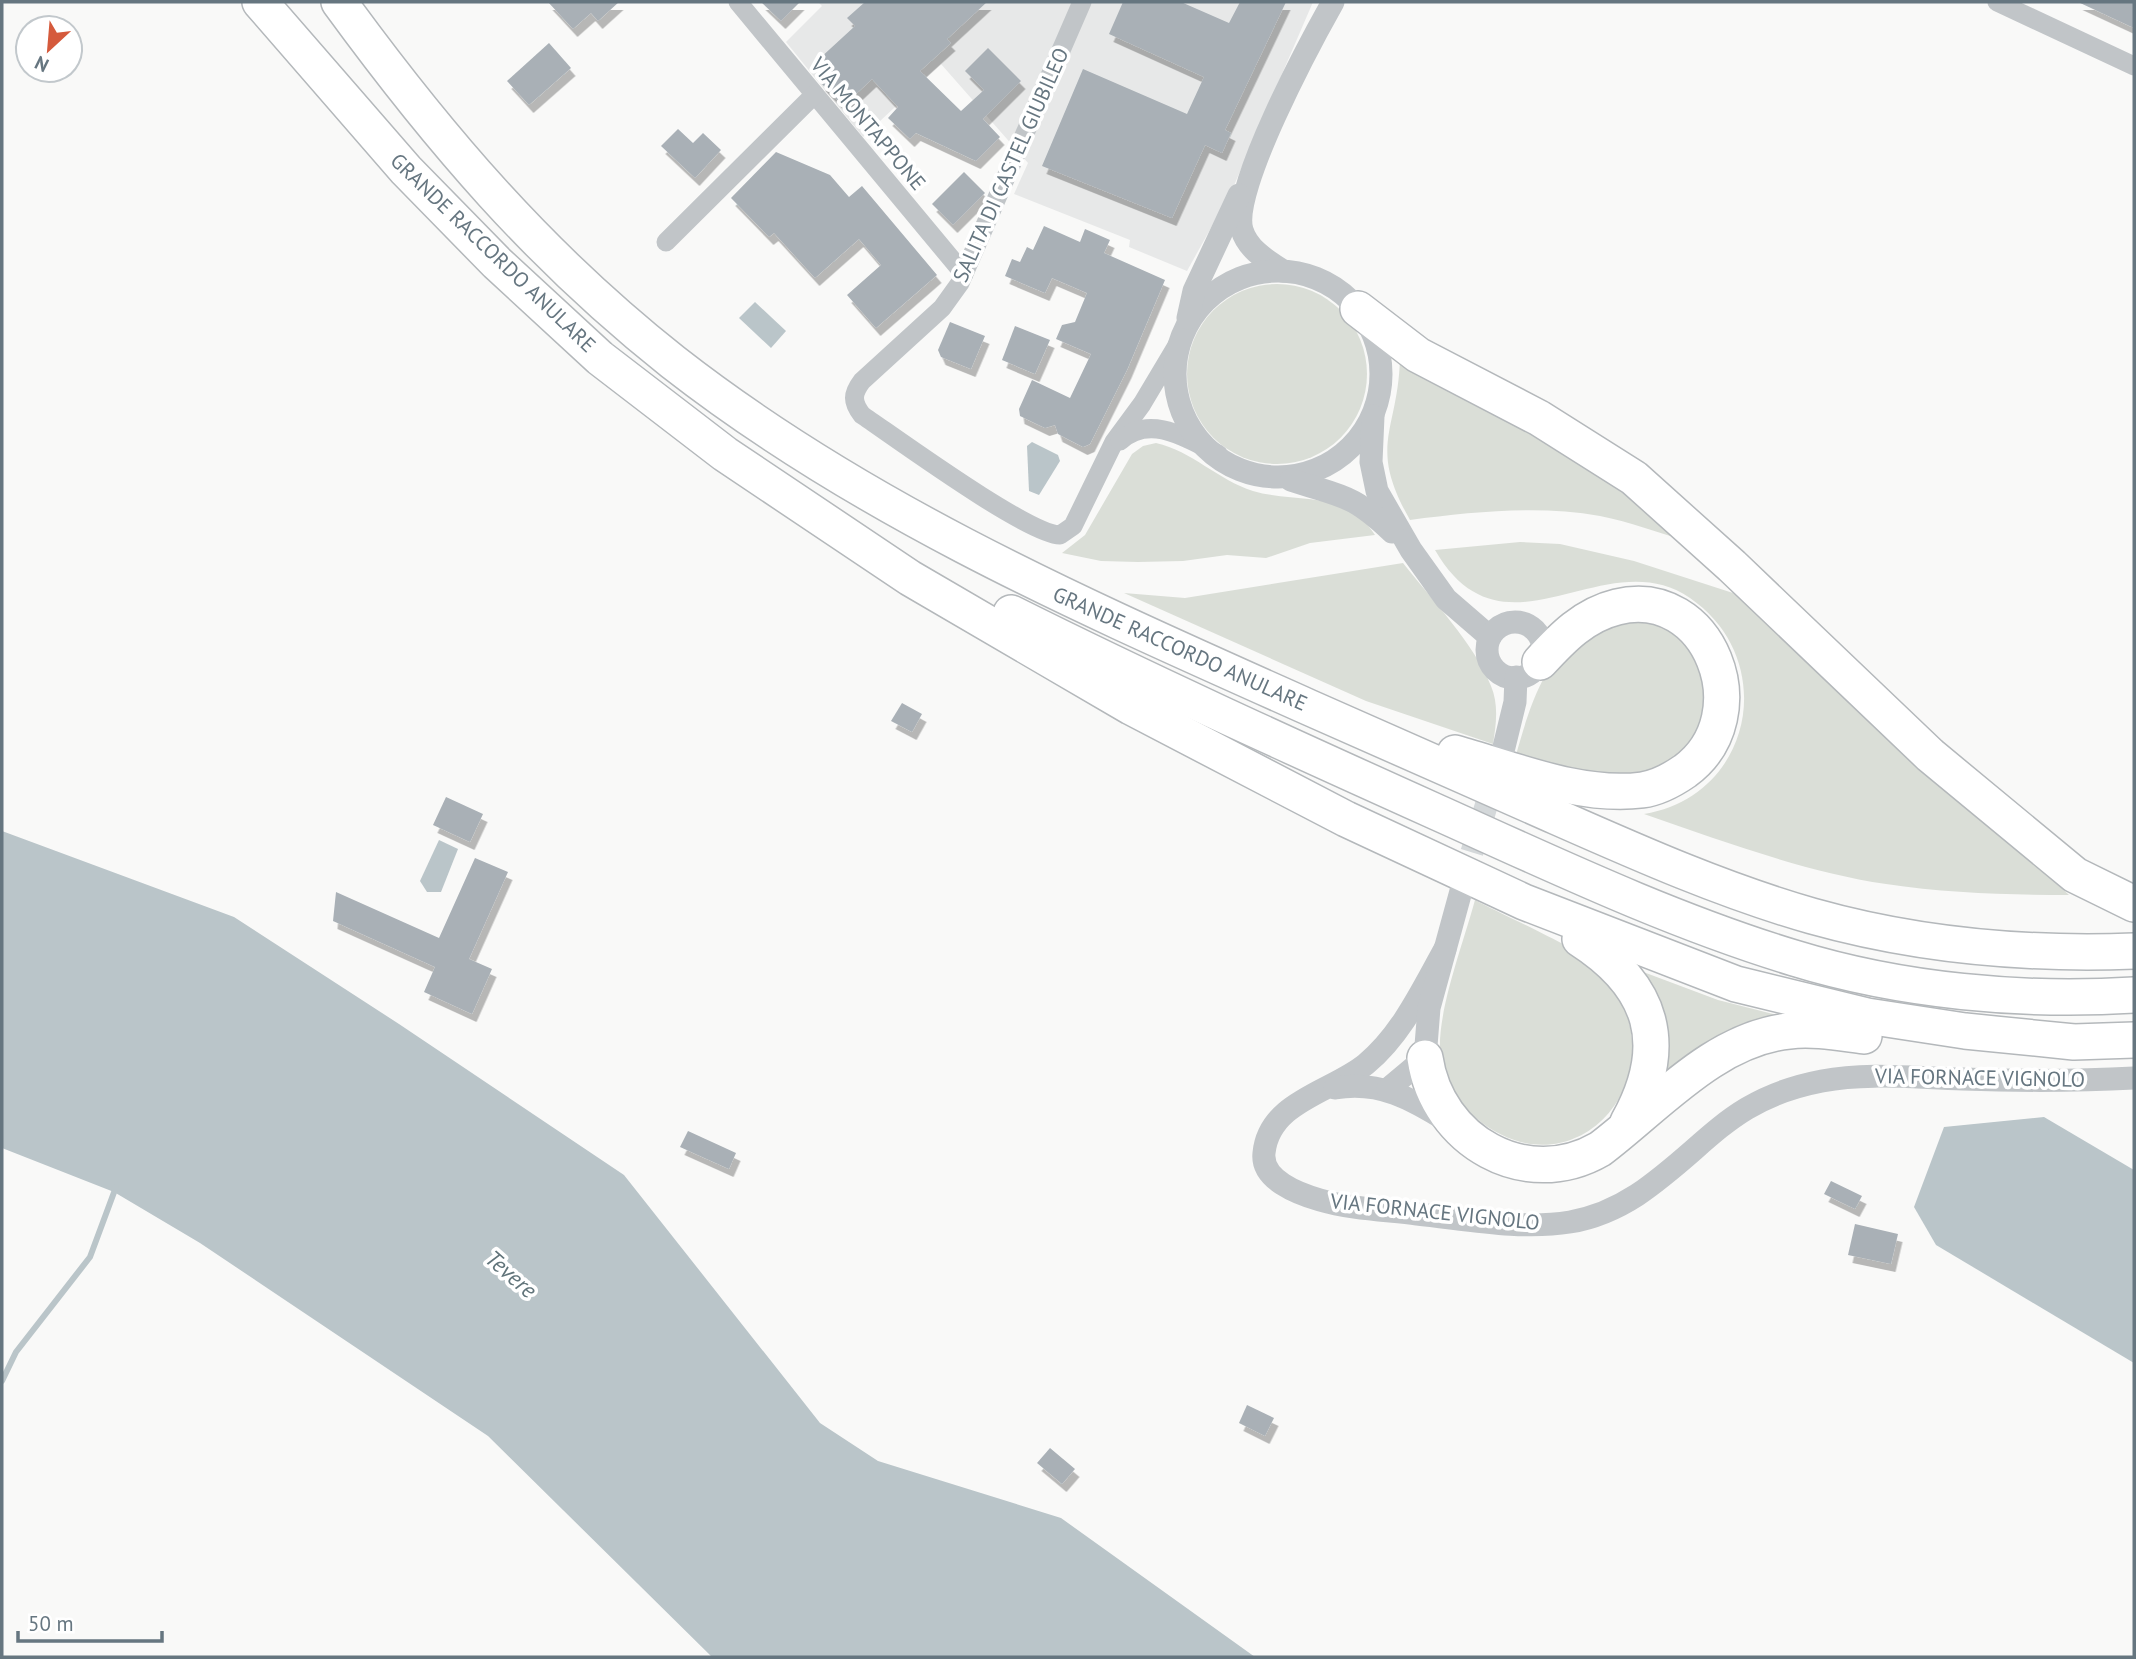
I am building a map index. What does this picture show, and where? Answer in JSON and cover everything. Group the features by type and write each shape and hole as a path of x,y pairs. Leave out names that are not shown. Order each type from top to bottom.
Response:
{"highway":[{"name":"GRANDE RACCORDO ANULARE","path":"260,2 361,121 475,241 600,358 725,454 952,604 1131,706 1346,818 1524,902 1681,965 1789,999 1912,1023 2074,1042 2134,1040"},
{"name":"GRANDE RACCORDO ANULARE","path":"282,2 361,121"},
{"name":"GRANDE RACCORDO ANULARE","path":"339,2 378,56 465,165 542,248 652,345 766,430 867,494 985,558 1336,720 1624,847 1810,915 1890,934 1947,942 2074,952 2134,951"},
{"name":"GRANDE RACCORDO ANULARE","path":"348,2 378,56"},
{"path":"1358,310 1418,355 1539,418 1634,478 1732,566 1930,755 2075,875 2134,904"},
{"name":"GRANDE RACCORDO ANULARE","path":"835,526 1117,666 1339,768 1589,880 1750,944 1834,968 1940,988 2028,995 2134,995"},
{"path":"1336,720 1557,781 1619,791 1645,789 1677,776 1699,759 1720,723 1722,688 1712,653 1690,626 1658,609 1633,605 1602,612 1571,630 1528,670"},
{"path":"1524,902 1620,968 1645,1009 1652,1049 1650,1073 1642,1097 1625,1128"},
{"path":"1425,1058 1433,1090 1459,1129 1494,1155 1538,1165 1583,1158 1600,1149 1713,1059 1748,1042 1781,1032 1810,1030 1920,1043 1983,1047 2074,1042"}],"street":[{"name":"VIA MONTAPPONE","path":"738,2 964,274"},
{"name":"SALITA DI CASTEL GIUBILEO","path":"1082,2 964,274 946,303 862,381 853,395 862,415 976,492 1046,533 1056,535 1069,531 1110,451 1183,335 1192,298 1233,204 1248,181 1306,52 1333,2"},
{"name":"SALITA DI CASTEL GIUBILEO","path":"1306,52 1319,2"},
{"path":"1997,2 2134,66"},
{"path":"666,242 814,95"},
{"name":"SALITA DI CASTEL GIUBILEO","path":"1248,181 1241,217 1244,235 1260,255 1283,271"},
{"path":"1285,478 1318,471 1343,455 1362,434 1373,407 1380,378 1379,354 1372,331 1358,310 1325,282 1283,271 1256,273 1224,285 1209,296 1183,335 1175,372 1178,404 1192,430 1218,454 1250,471 1328,489 1355,500 1411,550"},
{"path":"1373,407 1373,479 1411,550 1446,599 1490,637"},
{"name":"SALITA DI CASTEL GIUBILEO","path":"1110,451 1129,433 1143,427 1167,430 1218,454"},
{"path":"1504,747 1515,702 1528,670 1543,646 1530,626 1505,625 1490,637 1487,653 1490,662 1501,674 1528,670"},
{"path":"1388,1089 1425,1058 1429,1008 1461,891"},
{"name":"VIA FORNACE VIGNOLO","path":"1446,949 1399,1030 1354,1073 1285,1112 1274,1125 1267,1139 1265,1164 1271,1174 1287,1186 1324,1201 1349,1206 1469,1220 1541,1224 1582,1220 1625,1202 1731,1116 1763,1098 1801,1086 1870,1076 2042,1081 2134,1078"},
{"name":"VIA FORNACE VIGNOLO","path":"1318,1092 1355,1085 1388,1089 1459,1129"}],"shaded area":[{"path":"818,2 1313,2 1232,190 1187,271 1129,247 1130,240 1014,194 1028,163 941,64 863,137 786,42 822,6"},
{"path":"1277,284 1312,290 1341,310 1361,339 1367,374 1361,409 1341,438 1312,458 1277,464 1242,458 1213,438 1193,409 1187,374 1193,339 1213,310 1242,290"},
{"path":"1400,358 1586,459 1689,542 1622,521 1553,511 1457,514 1410,520 1397,494 1387,455"},
{"path":"1156,443 1181,452 1228,480 1253,491 1335,504 1363,520 1375,535 1310,543 1266,558 1227,555 1183,561 1138,562 1101,561 1062,553 1085,535 1132,454 1143,446"},
{"path":"1520,542 1560,544 1634,561 1733,593 1771,621 2069,895 1954,891 1855,879 1764,855 1644,814 1681,802 1710,781 1730,754 1742,722 1744,689 1736,655 1718,624 1690,598 1657,584 1624,582 1523,602 1492,599 1462,584 1435,550"},
{"path":"1403,563 1463,638 1491,686 1496,708 1493,744 1366,701 1124,593 1185,598"},
{"path":"1635,614 1683,635 1713,688 1701,729 1691,749 1672,764 1629,776 1584,773 1516,755 1536,695 1560,654 1583,634"},
{"path":"1475,900 1560,942 1591,961 1600,969 1624,1008 1632,1047 1626,1083 1609,1113 1583,1134 1550,1144 1514,1140 1476,1118 1456,1096 1447,1079 1441,1060 1440,1033 1453,975"},
{"path":"1630,967 1718,1000 1777,1015 1724,1033 1695,1052 1653,1089"}],"water":[{"path":"755,302 786,331 771,348 739,318"},
{"path":"1032,442 1058,455 1060,461 1039,495 1029,491 1027,446"},
{"name":"Tevere","path":"2,831 234,917 399,1024 624,1175 820,1423 878,1461 1061,1518 1255,1657 712,1657 488,1436 200,1243 114,1192 2,1148"},
{"path":"439,840 458,849 441,892 427,892 420,881"},
{"path":"2044,1117 2134,1170 2134,1363 1936,1245 1914,1207 1944,1127"}],"building":[{"path":"548,2 619,2 598,21 591,13 573,29"},
{"path":"761,2 800,2 781,21"},
{"path":"865,2 987,2 947,39 951,43 920,71 961,111 984,90 965,71 988,48 1021,81 983,119 1000,137 976,161 916,133 910,139 888,118 898,107 872,79 843,106 821,83 832,74 818,60 855,26 847,18"},
{"path":"1123,2 1181,2 1229,23 1240,2 1286,2 1225,130 1231,133 1222,153 1205,145 1172,218 1042,166 1083,69 1187,114 1204,77 1109,34"},
{"path":"2078,2 2134,2 2134,28"},
{"path":"549,43 571,68 529,105 507,81"},
{"path":"678,129 693,143 703,133 721,150 695,178 661,146"},
{"path":"776,152 830,175 849,197 862,186 937,275 876,328 847,295 881,265 859,239 815,278 774,233 769,237 731,198"},
{"path":"964,172 985,193 953,225 932,204"},
{"path":"1044,226 1080,242 1085,229 1110,240 1104,253 1165,280 1127,370 1090,444 1083,447 1058,434 1055,425 1045,428 1020,416 1019,409 1032,380 1070,398 1091,354 1056,339 1062,325 1075,322 1087,293 1052,278 1045,293 1005,276 1012,259 1020,262 1027,247 1033,250"},
{"path":"950,322 985,336 971,369 941,357 938,350"},
{"path":"1015,326 1050,340 1035,374 1002,360"},
{"path":"902,703 922,714 912,732 891,721"},
{"path":"446,797 483,814 470,842 433,825"},
{"path":"475,858 508,872 469,959 492,969 472,1014 424,992 435,967 333,921 336,892 439,938"},
{"path":"688,1131 736,1153 729,1169 680,1147"},
{"path":"1831,1181 1862,1196 1855,1209 1824,1194"},
{"path":"1855,1224 1898,1234 1891,1264 1848,1255"},
{"path":"1247,1405 1274,1418 1265,1436 1239,1423"},
{"path":"1050,1448 1075,1469 1062,1484 1037,1463"}],"waterway":[{"path":"2,1381 16,1352 90,1257 116,1187"}],"tunnel":[{"path":"1462,885 1495,777"}]}
